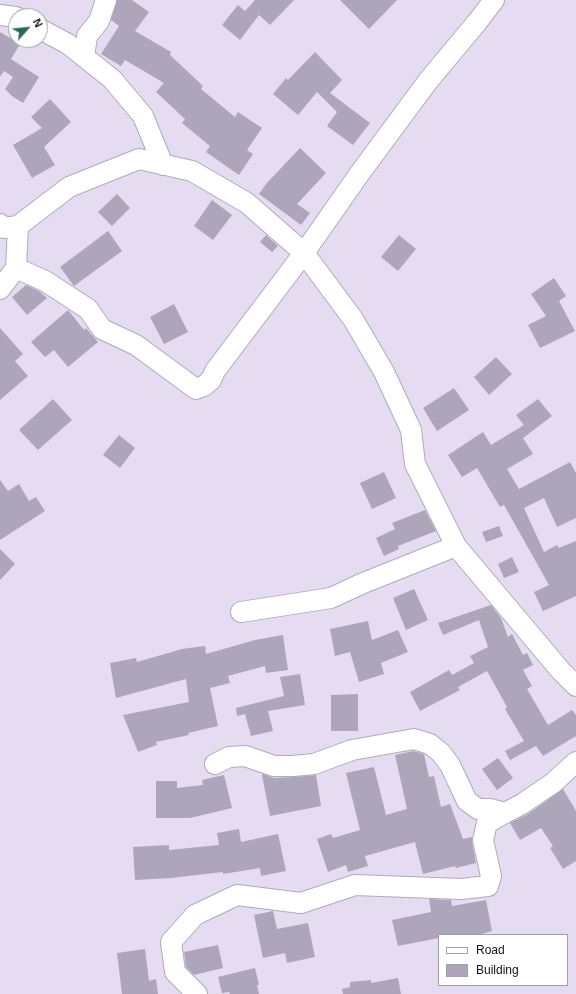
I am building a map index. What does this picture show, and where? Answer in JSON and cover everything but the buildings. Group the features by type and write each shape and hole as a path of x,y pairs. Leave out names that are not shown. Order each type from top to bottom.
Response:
{"street":[{"path":"84,57 87,36 99,21 106,0"},
{"path":"16,268 45,281 88,309 102,329 136,345 196,389 204,386 211,380 215,371 304,253 360,173 428,81 494,0"},
{"path":"48,33 68,44 112,79 143,116 163,165"},
{"path":"0,289 16,268 9,225 69,187 139,159 192,172 247,203 304,253 353,319 384,372 411,430 415,464 456,546 560,671 576,686"},
{"path":"241,612 330,598 456,546"},
{"path":"215,764 229,757 245,756 274,766 314,764 352,750 414,739 430,744 441,753 450,765 467,801 478,809 491,809 505,813"},
{"path":"197,994 175,972 171,942 195,915 237,895 301,903 355,885 460,889 488,886 491,876 483,840 487,823 522,804 553,783 576,762"}]}
